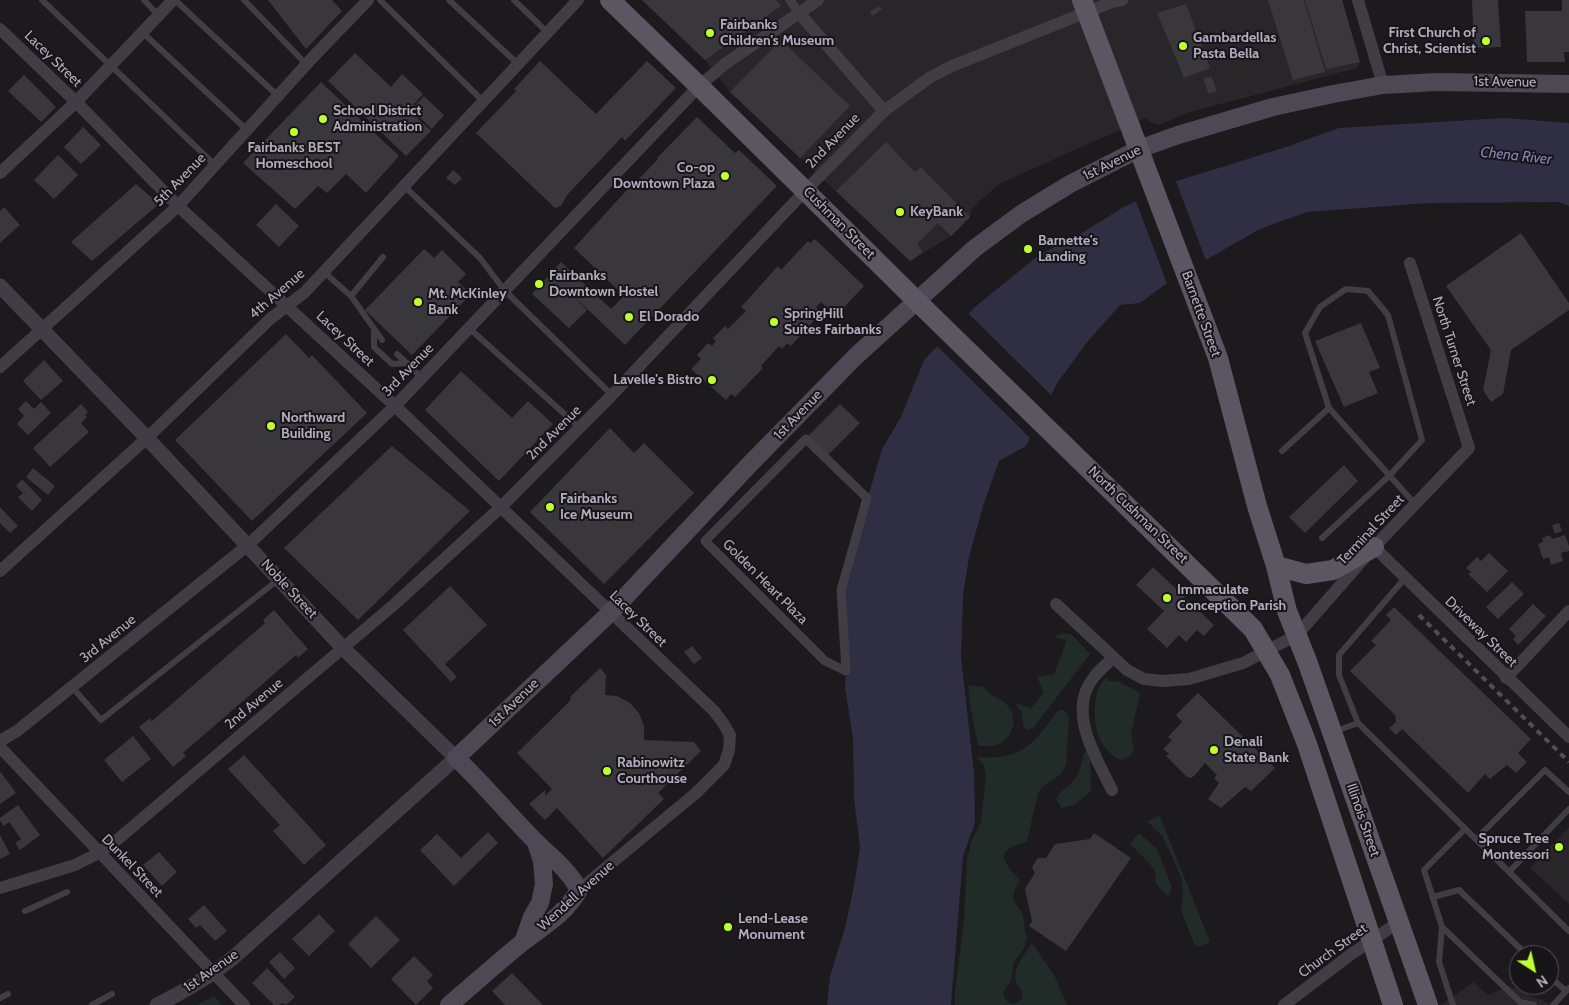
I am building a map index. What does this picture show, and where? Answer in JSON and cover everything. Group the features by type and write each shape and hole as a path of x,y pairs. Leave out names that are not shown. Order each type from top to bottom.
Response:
{"main road":[{"name":"Cushman Street","path":"610,0 1067,447"},
{"name":"Barnette Street","path":"1085,6 1218,358 1257,506 1276,566 1287,611 1297,635"},
{"name":"1st Avenue","path":"456,758 610,612 750,464 850,362 916,300 975,248 1021,214 1070,184 1139,149 1178,135 1272,107 1383,85 1445,82 1569,84"},
{"name":"North Cushman Street","path":"1067,447 1253,629 1267,651"},
{"path":"1276,566 1306,574 1333,570 1374,547"},
{"name":"Illinois Street","path":"1297,635 1333,732 1428,1005"},
{"name":"Illinois Street","path":"1267,651 1280,675 1307,744 1393,1005"},
{"name":"Noble Street","path":"456,758 535,841 574,878 579,890"},
{"path":"523,942 532,917 540,903 544,884 543,867 535,841"},
{"name":"Wendell Avenue","path":"450,1005 523,942 553,920 568,906 579,890"}],"street":[{"path":"0,173 76,102 174,0"},
{"name":"5th Avenue","path":"0,366 178,206 306,64 368,0"},
{"name":"4th Avenue","path":"0,571 147,438 270,319 305,292 578,0"},
{"path":"790,0 799,13 884,111"},
{"name":"3rd Avenue","path":"0,741 17,731 72,688 248,545 395,406 699,86 725,64 818,0"},
{"name":"2nd Avenue","path":"0,888 75,865 99,853 117,840 397,602 500,508 612,396 805,191 884,111 930,78 952,66 1085,6 1122,0"},
{"path":"1358,0 1383,85"},
{"name":"Lacey Street","path":"0,29 76,102 178,206 395,406 714,712 730,735 729,750 724,765"},
{"name":"North Turner Street","path":"1410,263 1469,448"},
{"name":"Noble Street","path":"0,286 147,438 343,648 456,758"},
{"name":"Golden Heart Plaza","path":"806,439 867,498 841,590 846,672 824,661 705,541 806,439"},
{"name":"Terminal Street","path":"1297,635 1374,547 1469,448"},
{"name":"Driveway Street","path":"1374,547 1506,678 1569,737"},
{"path":"1056,604 1127,670 1144,679 1162,681 1190,679 1243,663 1297,635"},
{"path":"1506,678 1569,611"},
{"path":"1112,790 1090,745 1082,714 1085,692 1094,676 1114,658"},
{"name":"Dunkel Street","path":"0,747 244,1005"},
{"name":"1st Avenue","path":"157,1005 190,988 214,973 234,957 456,758"},
{"name":"Wendell Avenue","path":"579,890 696,793 724,765"},
{"name":"Church Street","path":"1284,1005 1399,922"}],"lane":[{"path":"42,0 215,165"},
{"path":"144,0 158,15"},
{"path":"174,0 278,96"},
{"path":"244,0 306,64"},
{"path":"380,0 483,101"},
{"path":"449,0 518,64"},
{"path":"514,0 547,32"},
{"path":"142,32 247,130"},
{"path":"404,186 480,258 505,290 612,396"},
{"path":"351,296 383,257"},
{"path":"324,272 351,296 382,340"},
{"path":"1322,538 1390,475 1422,440 1388,315 1368,292 1346,289 1320,307 1305,332 1329,408 1390,475 1415,504"},
{"path":"469,328 580,428"},
{"path":"374,331 374,347 392,364 407,363"},
{"path":"397,354 422,378"},
{"path":"1282,451 1329,408"},
{"path":"1405,578 1339,655 1339,675 1358,724 1569,931"},
{"path":"72,688 101,720 279,579"},
{"path":"1333,732 1358,724"},
{"path":"1476,839 1545,770 1569,792"},
{"path":"1509,872 1569,809"},
{"path":"1453,1005 1439,962 1442,927 1424,870 1465,829"},
{"path":"1433,897 1459,890 1517,945"},
{"path":"24,911 67,892"},
{"path":"1442,927 1520,1002 1534,1005"},
{"path":"1553,1005 1567,990"},
{"path":"0,998 8,994"},
{"path":"92,1005 112,994"}],"shaded area":[{"path":"642,0 1342,0 1360,62 1357,68 1190,112 1159,125 1151,123 1146,118 999,184 972,208 970,217 951,236 910,261 730,92 705,60"},
{"path":"1066,633 1072,635 1090,654 1034,727 1028,730 1024,728 1021,711 1015,703 1031,708 1044,693 1037,677 1054,674 1067,640 1056,638 1057,635"},
{"path":"1106,678 1108,681 1117,681 1140,693 1131,734 1134,750 1130,756 1121,760 1105,748 1097,732 1095,715 1096,697 1101,683"},
{"path":"968,685 984,687 1011,710 1013,726 1009,736 1001,743 992,746 978,746"},
{"path":"1059,710 1064,710 1069,717 1066,765 1061,774 1038,792 1027,842 1010,848 1005,852 1004,856 1008,867 1020,880 1015,888 1013,899 1022,914 1027,937 1024,948 1014,962 1011,980 1003,993 1006,1000 1010,1003 1015,1004 1022,999 1023,994 1015,979 1015,973 1032,943 1054,975 1067,1005 955,1005 964,921 967,859 972,839 981,822 986,776 984,765 977,758 1013,754 1028,746"},
{"path":"1087,751 1090,761 1091,791 1074,805 1061,808 1056,799 1077,776 1084,753"},
{"path":"1160,816 1210,942 1198,947 1194,944 1181,910 1183,896 1182,879 1163,837 1147,821"},
{"name":"Spruce Tree Montessori","path":"1569,827 1569,904 1530,868"},
{"path":"1139,833 1157,849 1172,887 1168,896 1156,884 1155,871 1130,844"},
{"path":"1473,982 1488,995 1509,986 1509,995 1529,995 1552,1005 1441,1005"},
{"path":"214,996 222,1005 197,1005"}],"water":[{"name":"Chena River","path":"1504,118 1569,123 1569,206 1558,202 1429,203 1307,212 1260,229 1174,278 1140,303 1120,305 1088,341 1057,383 1026,446 999,461 983,506 969,557 963,595 961,657 974,773 975,823 963,856 951,1005 827,1005 830,976 845,928 860,848 854,798 853,738 845,688 846,671 841,590 882,449 901,417 924,360 975,307 1039,255 1082,233 1122,208 1177,181 1286,147 1339,128"}],"pier":[{"path":"1175,179 1207,263 1168,286 1135,199"},
{"path":"967,312 1053,397 1032,440 935,344"}],"building":[{"path":"268,0 332,0 342,11 306,49"},
{"name":"Fairbanks Children's Museum","path":"642,0 776,0 781,6 705,60"},
{"path":"1268,0 1304,0 1325,72 1293,80"},
{"path":"1305,0 1342,0 1360,62 1326,69"},
{"path":"1472,0 1498,0 1501,47 1474,48"},
{"path":"1562,0 1569,0 1569,52 1564,52 1565,62 1527,62 1525,11 1562,11"},
{"path":"1186,4 1210,68 1184,78 1157,13"},
{"path":"879,6 882,9 872,16 870,12"},
{"path":"781,40 850,106 800,158 730,92"},
{"path":"355,53 391,87 402,74 423,94 409,110 431,131 406,156 328,81"},
{"path":"540,61 596,114 647,61 676,88 625,141 622,137 567,195 561,206 555,208 476,133 516,91 514,89"},
{"path":"24,75 56,107 41,122 8,91"},
{"path":"1211,76 1217,91 1209,94 1203,79"},
{"name":"School District Administration","path":"321,82 399,156 366,193 346,174 327,193 318,186 295,209 243,163"},
{"path":"424,96 444,115 432,129 411,109"},
{"path":"697,117 735,153 739,150 777,186 625,345 565,288 587,310 569,328 532,294 561,262 611,309 624,296 574,248"},
{"path":"83,127 101,145 81,164 64,147"},
{"path":"886,142 915,172 921,167 970,217 951,236 938,223 917,244 923,252 910,261 836,191"},
{"path":"58,155 78,175 54,199 34,180"},
{"path":"453,170 462,178 455,185 446,178"},
{"path":"136,184 159,204 92,261 71,242"},
{"path":"276,204 299,226 279,247 256,225"},
{"path":"4,207 20,225 0,243 0,211"},
{"path":"1521,233 1569,303 1569,310 1511,350 1503,394 1491,402 1483,390 1491,350 1446,286"},
{"name":"SpringHill Suites Fairbanks","path":"815,239 864,286 836,316 821,302 816,307 818,310 813,316 816,318 791,346 787,343 782,349 779,346 761,366 763,368 735,397 731,394 726,400 691,369 701,359 697,355 708,343 712,346 716,341 713,338 725,326 728,329 746,311 741,307 778,266 781,270 808,241 810,243"},
{"name":"Mt. McKinley Bank","path":"424,249 434,258 442,250 466,274 458,282 471,294 412,355 365,310"},
{"path":"1361,323 1380,368 1369,372 1378,393 1344,407 1315,341"},
{"name":"Northward Building","path":"286,334 309,358 312,355 367,413 252,521 175,440"},
{"path":"44,360 63,381 41,400 23,381"},
{"path":"461,371 512,418 528,401 553,424 499,481 425,410"},
{"path":"26,401 34,409 41,402 51,413 28,435 17,424 24,416 18,409"},
{"path":"81,404 88,412 85,415 87,417 81,423 89,432 50,467 33,448"},
{"path":"840,404 860,423 827,456 807,437"},
{"path":"610,428 634,453 644,443 694,493 604,584 530,512"},
{"path":"392,446 470,511 358,620 284,548"},
{"path":"1344,465 1358,481 1305,533 1289,517"},
{"path":"33,468 55,486 48,495 26,477"},
{"path":"22,479 42,500 32,511 18,497 23,493 16,486"},
{"path":"0,507 18,526 10,533 0,523"},
{"path":"1559,523 1562,531 1555,534 1552,525"},
{"path":"1550,535 1552,539 1565,535 1569,546 1569,551 1561,553 1563,561 1551,565 1549,557 1543,559 1538,544 1543,542 1542,538"},
{"path":"1489,553 1508,571 1487,592 1468,574 1471,572 1466,568 1477,557 1481,561"},
{"name":"Immaculate Conception Parish","path":"1153,567 1214,625 1204,636 1197,630 1186,642 1179,635 1167,648 1147,629 1164,611 1136,585"},
{"path":"1512,582 1524,594 1498,619 1486,607"},
{"path":"450,586 487,625 445,664 457,677 451,682 403,630"},
{"path":"1533,604 1546,616 1518,645 1513,639 1516,636 1509,629"},
{"path":"1394,607 1531,739 1518,753 1527,762 1516,773 1507,765 1490,779 1485,774 1468,793 1402,729 1396,735 1389,728 1396,722 1395,715 1350,671 1376,645 1371,641 1391,620 1386,615"},
{"path":"274,610 308,649 298,658 296,655 183,753 186,756 173,767 139,727 150,718 152,721 265,623 263,620"},
{"path":"692,646 702,658 694,664 684,652"},
{"name":"Rabinowitz Courthouse","path":"600,668 606,675 605,695 617,696 630,703 639,713 644,726 644,740 694,742 701,751 658,793 664,799 603,858 557,808 545,820 529,804 545,790 545,796 552,789 517,753 570,701 571,696"},
{"path":"1198,693 1275,768 1251,791 1245,787 1221,808 1208,799 1219,783 1214,778 1217,775 1205,763 1195,775 1191,778 1187,777 1166,756 1169,754 1163,749 1172,740 1168,737 1182,722 1176,715"},
{"path":"133,736 151,759 122,782 104,760"},
{"path":"244,755 326,845 304,865 273,831 280,825 228,769"},
{"path":"0,771 16,793 0,804"},
{"path":"18,805 40,835 20,850 15,843 21,839 9,822 4,826 0,821 0,818"},
{"path":"488,832 498,843 454,886 420,850 437,834 461,858"},
{"path":"1094,833 1131,858 1066,951 1029,926 1032,921 1025,889 1035,873 1032,867 1038,858 1046,858 1055,844 1090,839"},
{"path":"0,835 10,854 0,859"},
{"path":"159,852 177,872 162,886 143,865"},
{"path":"204,905 227,931 215,941 200,925 196,928 188,919"},
{"path":"319,914 335,931 309,956 292,939"},
{"path":"376,916 400,940 371,968 348,944"},
{"path":"280,952 295,968 284,979 269,962"},
{"path":"414,956 433,975 427,981 433,988 416,1005 391,979"},
{"path":"267,968 295,997 286,1005 282,1003 274,1005 252,983"},
{"path":"512,973 543,1005 505,1005 492,991"}],"railway":[{"path":"1419,615 1569,762"}],"place":[{"name":"Fairbanks Children's Museum","path":"710,33"},
{"name":"First Church of Christ, Scientist","path":"1486,41"},
{"name":"Gambardellas Pasta Bella","path":"1183,46"},
{"name":"School District Administration","path":"323,119"},
{"name":"Fairbanks BEST Homeschool","path":"294,132"},
{"name":"Co-op Downtown Plaza","path":"725,176"},
{"name":"KeyBank","path":"900,212"},
{"name":"Barnette's Landing","path":"1028,249"},
{"name":"Fairbanks Downtown Hostel","path":"539,284"},
{"name":"Mt. McKinley Bank","path":"418,302"},
{"name":"El Dorado","path":"629,317"},
{"name":"SpringHill Suites Fairbanks","path":"774,322"},
{"name":"Lavelle's Bistro","path":"712,380"},
{"name":"Northward Building","path":"271,426"},
{"name":"Fairbanks Ice Museum","path":"550,507"},
{"name":"Immaculate Conception Parish","path":"1167,598"},
{"name":"Denali State Bank","path":"1214,750"},
{"name":"Rabinowitz Courthouse","path":"607,771"},
{"name":"Spruce Tree Montessori","path":"1559,847"},
{"name":"Lend-Lease Monument","path":"728,927"}]}
